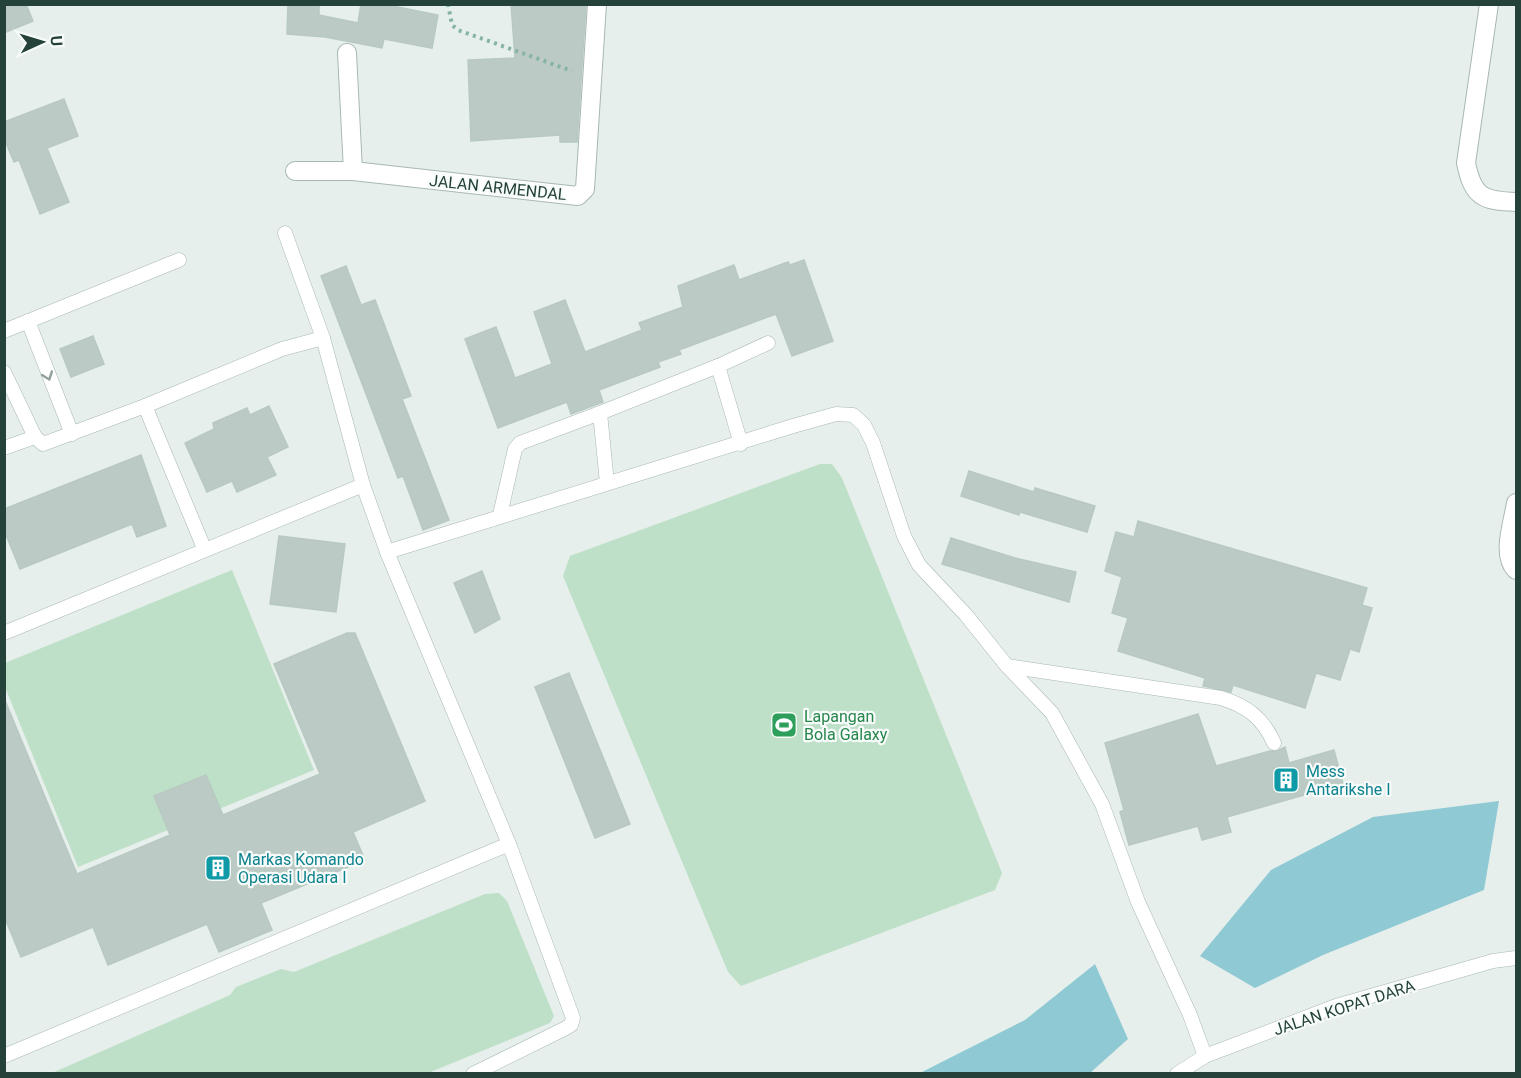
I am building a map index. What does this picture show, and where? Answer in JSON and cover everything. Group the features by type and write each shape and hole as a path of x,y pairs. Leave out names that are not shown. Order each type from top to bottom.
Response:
{"street":[{"name":"JALAN ARMENDAL","path":"295,171 354,171 578,196 585,189 597,4"},
{"path":"1489,4 1466,163 1474,188 1482,196 1493,201 1516,202"},
{"path":"347,53 354,171"},
{"path":"1516,503 1510,563 1516,570"}],"lane":[{"path":"285,233 323,338 363,485 387,552 509,844 573,1018 571,1025 564,1029 472,1074"},
{"path":"4,331 179,260"},
{"path":"28,321 72,434"},
{"path":"4,372 36,437 43,444 145,406 282,349 323,338"},
{"path":"500,515 514,448 520,443 718,366 768,343"},
{"path":"718,366 741,444"},
{"path":"145,406 204,548"},
{"path":"600,413 607,483"},
{"path":"387,552 500,515 836,414 853,415 864,425 873,443 888,497 919,565 966,615 1007,666 1052,713 1076,754 1102,804 1138,902 1190,1015 1205,1056"},
{"path":"4,448 36,437"},
{"path":"4,633 204,548 363,485"},
{"path":"1007,666 1221,698 1241,704 1254,714 1268,728 1274,743"},
{"path":"4,1056 509,844"},
{"name":"JALAN KOPAT DARA","path":"1178,1074 1205,1056 1336,1006 1493,961 1516,958"}],"path":[{"path":"448,4 452,25 458,30 591,78"}],"green space":[{"name":"Lapangan Bola Galaxy","path":"820,464 832,464 842,478 1002,873 995,890 741,986 728,972 563,576 570,556"},
{"path":"232,570 314,770 78,867 5,687 5,663"},
{"path":"499,893 507,901 554,1016 550,1023 428,1073 52,1073 230,995 236,987 281,969 294,972 485,894"}],"water":[{"path":"1499,801 1484,890 1323,955 1255,988 1200,956 1271,870 1373,817"},
{"path":"1095,964 1128,1039 1090,1073 920,1073 1025,1020"}],"building":[{"path":"4,4 26,4 33,21 4,33"},
{"path":"288,4 319,4 319,15 358,23 361,4 383,4 438,15 432,48 384,39 382,48 325,37 287,34"},
{"path":"511,4 586,4 577,142 560,142 560,135 471,141 468,60 515,58"},
{"path":"64,99 78,136 47,148 69,202 40,214 19,160 14,162 4,138 4,122"},
{"path":"804,260 833,341 792,356 776,314 679,350 681,354 658,362 660,367 599,390 603,402 571,414 567,402 498,428 465,339 496,327 515,378 552,364 534,312 565,300 585,352 642,330 639,323 683,307 678,286 734,265 739,280 788,262 790,265"},
{"path":"346,266 361,305 375,300 411,396 402,399 449,520 423,530 403,476 398,478 321,276"},
{"path":"93,336 104,364 71,377 60,349"},
{"path":"269,406 288,447 267,457 276,475 237,492 232,481 207,492 185,443 214,429 213,423 247,408 250,415"},
{"path":"141,455 166,526 137,537 132,524 20,569 4,530 4,509"},
{"path":"969,471 1034,492 1035,488 1095,506 1087,532 1020,512 1019,515 961,496"},
{"path":"1138,521 1367,588 1362,605 1372,608 1359,652 1350,649 1340,680 1316,673 1305,708 1233,685 1231,692 1203,686 1205,678 1118,651 1128,618 1112,613 1122,577 1105,571 1116,532 1134,537"},
{"path":"279,536 345,544 336,612 270,604"},
{"path":"951,538 1015,558 1076,572 1069,602 942,564"},
{"path":"482,571 500,619 475,633 454,583"},
{"path":"347,633 355,633 425,801 353,832 365,860 261,903 272,930 219,952 207,924 108,965 93,927 21,957 4,916 4,698 77,874 170,835 154,796 206,775 223,815 320,774 274,664"},
{"path":"569,673 630,824 595,838 535,687"},
{"name":"Mess Antarikshe I","path":"1198,714 1216,766 1285,747 1289,763 1334,750 1343,784 1227,817 1231,832 1202,840 1198,826 1129,845 1120,812 1124,810 1105,743"}],"place":[{"name":"Lapangan Bola Galaxy","path":"784,725"},
{"name":"Mess Antarikshe I","path":"1286,780"},
{"name":"Markas Komando Operasi Udara I","path":"218,868"}]}
